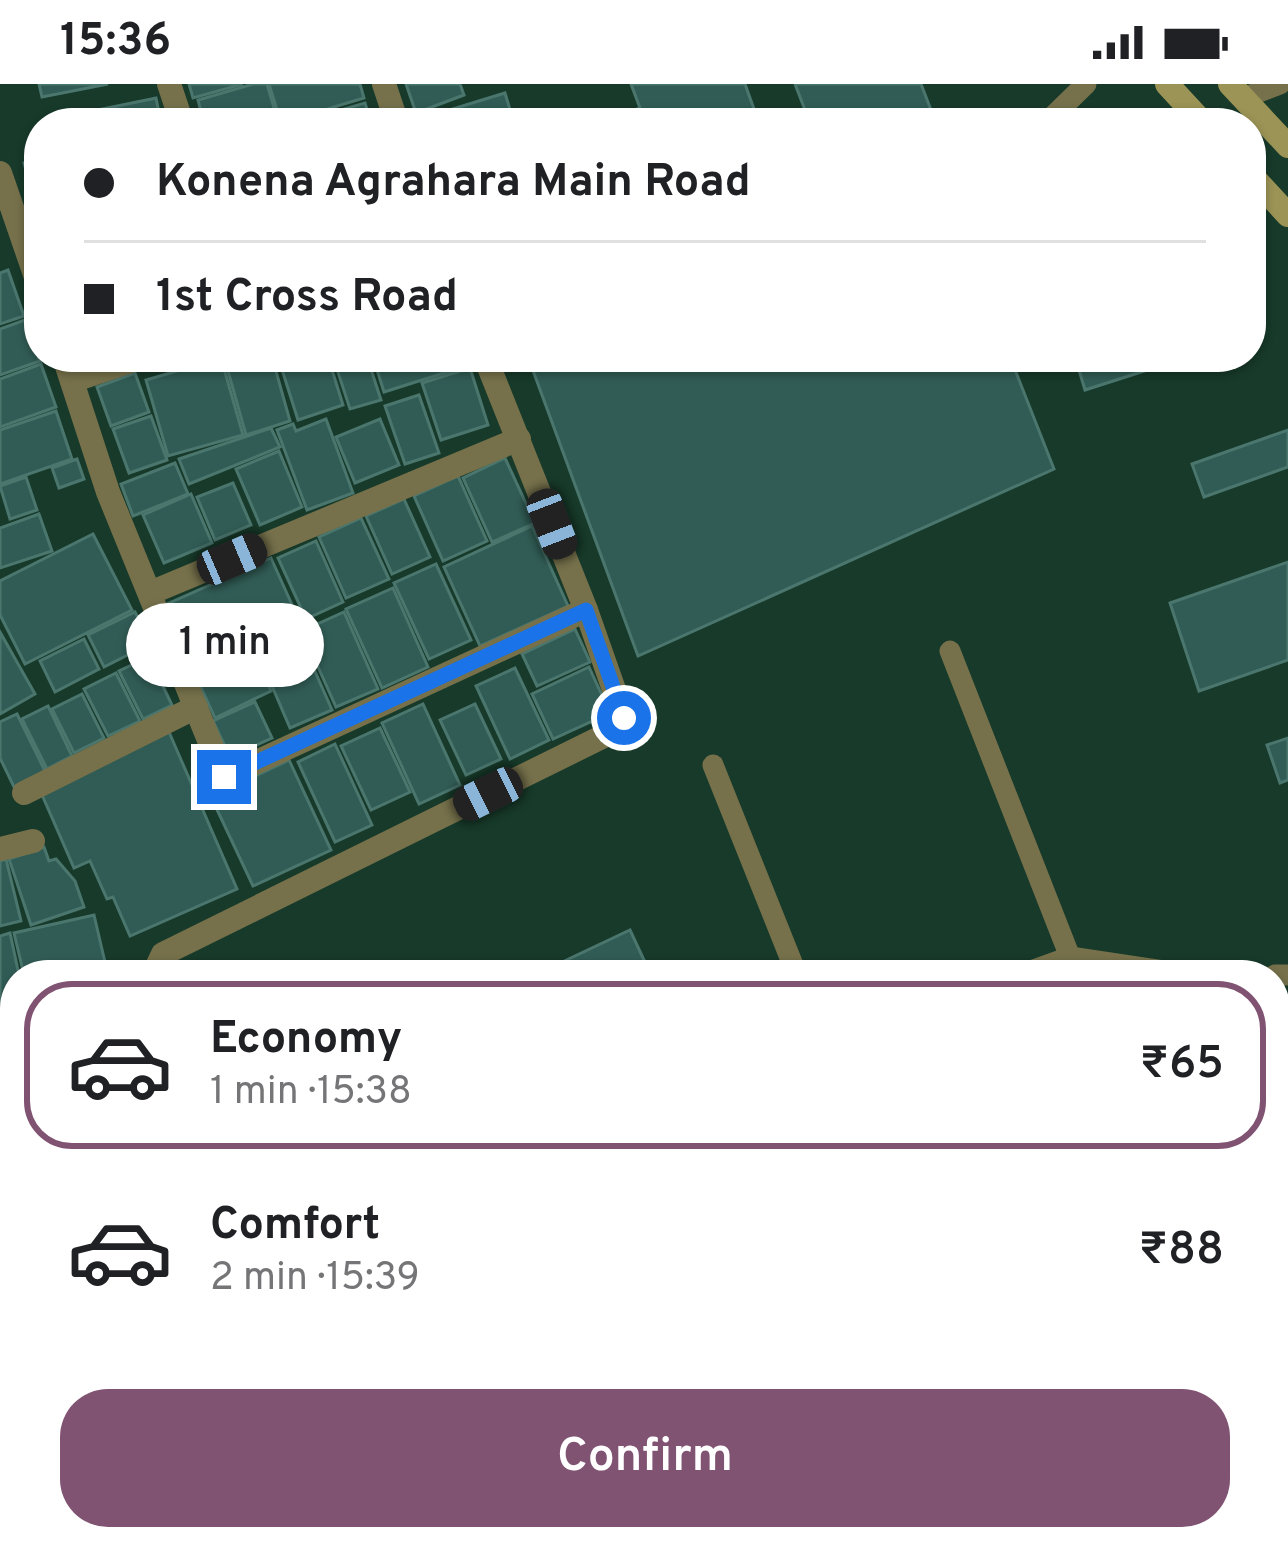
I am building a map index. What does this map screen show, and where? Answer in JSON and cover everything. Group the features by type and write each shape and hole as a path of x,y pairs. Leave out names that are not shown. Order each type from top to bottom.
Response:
{"street":[{"path":"1167,84 1189,108"},
{"path":"1266,122 1288,146"},
{"path":"0,173 24,243"},
{"path":"1266,191 1288,215"},
{"path":"69,372 108,492 224,777 586,610"},
{"path":"160,960 163,954 610,734 624,718 491,372"},
{"path":"150,593 519,440"},
{"path":"25,793 196,707"},
{"path":"0,849 33,841"}],"lane":[{"path":"1061,108 1086,84"},
{"path":"1237,91 1280,84"},
{"path":"950,651 1070,957"},
{"path":"713,764 791,960"},
{"path":"1062,960 1090,960"}],"building":[{"path":"39,84 108,84 42,97"},
{"path":"189,84 243,84 193,98"},
{"path":"267,84 274,108 200,108 198,100"},
{"path":"269,84 360,84 364,98 331,108 276,108"},
{"path":"406,84 460,84 464,95 429,108 414,108"},
{"path":"631,84 745,84 754,108 640,108"},
{"path":"795,84 921,84 930,108 804,108"},
{"path":"505,93 510,108 456,108"},
{"path":"156,98 158,108 107,108"},
{"path":"8,270 24,316 0,324 0,273"},
{"path":"24,320 24,367 0,375 0,329"},
{"path":"24,370 44,372 56,407 0,427 0,379"},
{"path":"173,372 225,372 243,435 168,456 146,380"},
{"path":"228,372 276,372 290,421 246,435"},
{"path":"283,372 333,372 343,405 298,420"},
{"path":"338,372 372,372 381,400 350,409"},
{"path":"378,372 447,372 384,392"},
{"path":"471,372 488,425 441,440 422,383"},
{"path":"534,372 1016,372 1054,469 638,656"},
{"path":"1080,372 1141,372 1085,390"},
{"path":"135,373 149,412 111,426 97,387"},
{"path":"419,395 439,453 405,464 385,406"},
{"path":"56,411 72,459 0,484 0,430"},
{"path":"151,416 167,460 129,473 113,429"},
{"path":"326,419 353,493 307,510 277,430 293,424 296,431"},
{"path":"380,419 399,465 355,483 336,437"},
{"path":"271,428 280,447 189,484 179,459"},
{"path":"1288,430 1288,467 1204,497 1192,464"},
{"path":"279,451 302,507 260,525 236,469"},
{"path":"505,458 535,523 492,542 463,478"},
{"path":"77,459 84,479 59,488 52,468"},
{"path":"175,463 188,494 133,516 121,484"},
{"path":"458,476 487,541 443,561 414,496"},
{"path":"26,477 37,510 10,519 0,486"},
{"path":"233,483 251,525 215,540 197,497"},
{"path":"191,494 212,543 164,563 143,515"},
{"path":"404,499 430,557 392,574 366,516"},
{"path":"39,514 52,551 0,568 0,528"},
{"path":"361,518 389,579 346,598 319,537"},
{"path":"532,526 568,606 480,646 444,567"},
{"path":"93,534 132,610 25,664 0,615 0,581"},
{"path":"316,541 343,602 306,619 278,558"},
{"path":"271,558 302,627 199,674 167,604"},
{"path":"1288,562 1288,660 1199,691 1170,603"},
{"path":"436,564 471,640 429,659 394,583"},
{"path":"393,588 428,667 382,688 346,609"},
{"path":"135,612 151,643 104,667 88,635"},
{"path":"344,612 378,689 336,707 302,631"},
{"path":"575,629 590,662 537,686 522,654"},
{"path":"0,632 35,694 0,714"},
{"path":"298,633 332,710 290,728 257,651"},
{"path":"84,639 99,669 55,692 40,661"},
{"path":"253,651 271,691 215,718 196,677"},
{"path":"149,657 172,705 143,719 119,671"},
{"path":"589,667 610,713 553,739 532,694"},
{"path":"515,668 549,740 510,759 476,686"},
{"path":"116,673 140,721 108,736 84,689"},
{"path":"82,694 104,738 74,753 52,709"},
{"path":"255,702 272,738 230,757 213,721"},
{"path":"423,704 460,785 419,804 382,723"},
{"path":"475,704 501,759 466,775 440,720"},
{"path":"48,706 72,756 47,769 22,719"},
{"path":"17,714 45,771 14,787 0,758 0,722"},
{"path":"380,728 410,792 371,810 341,746"},
{"path":"169,732 237,889 130,936 90,861 74,868 39,788"},
{"path":"1288,738 1288,780 1280,783 1267,745"},
{"path":"335,744 372,825 335,842 298,762"},
{"path":"289,760 331,850 253,886 211,797"},
{"path":"44,847 49,861 56,859 75,881 84,907 31,925 9,859"},
{"path":"6,859 21,921 0,926 0,861"},
{"path":"94,915 104,960 20,960 14,933"},
{"path":"630,930 644,960 567,960"},
{"path":"10,933 16,960 0,960 0,936"}],"route":[{"path":"224,777 586,610 624,718"}]}
